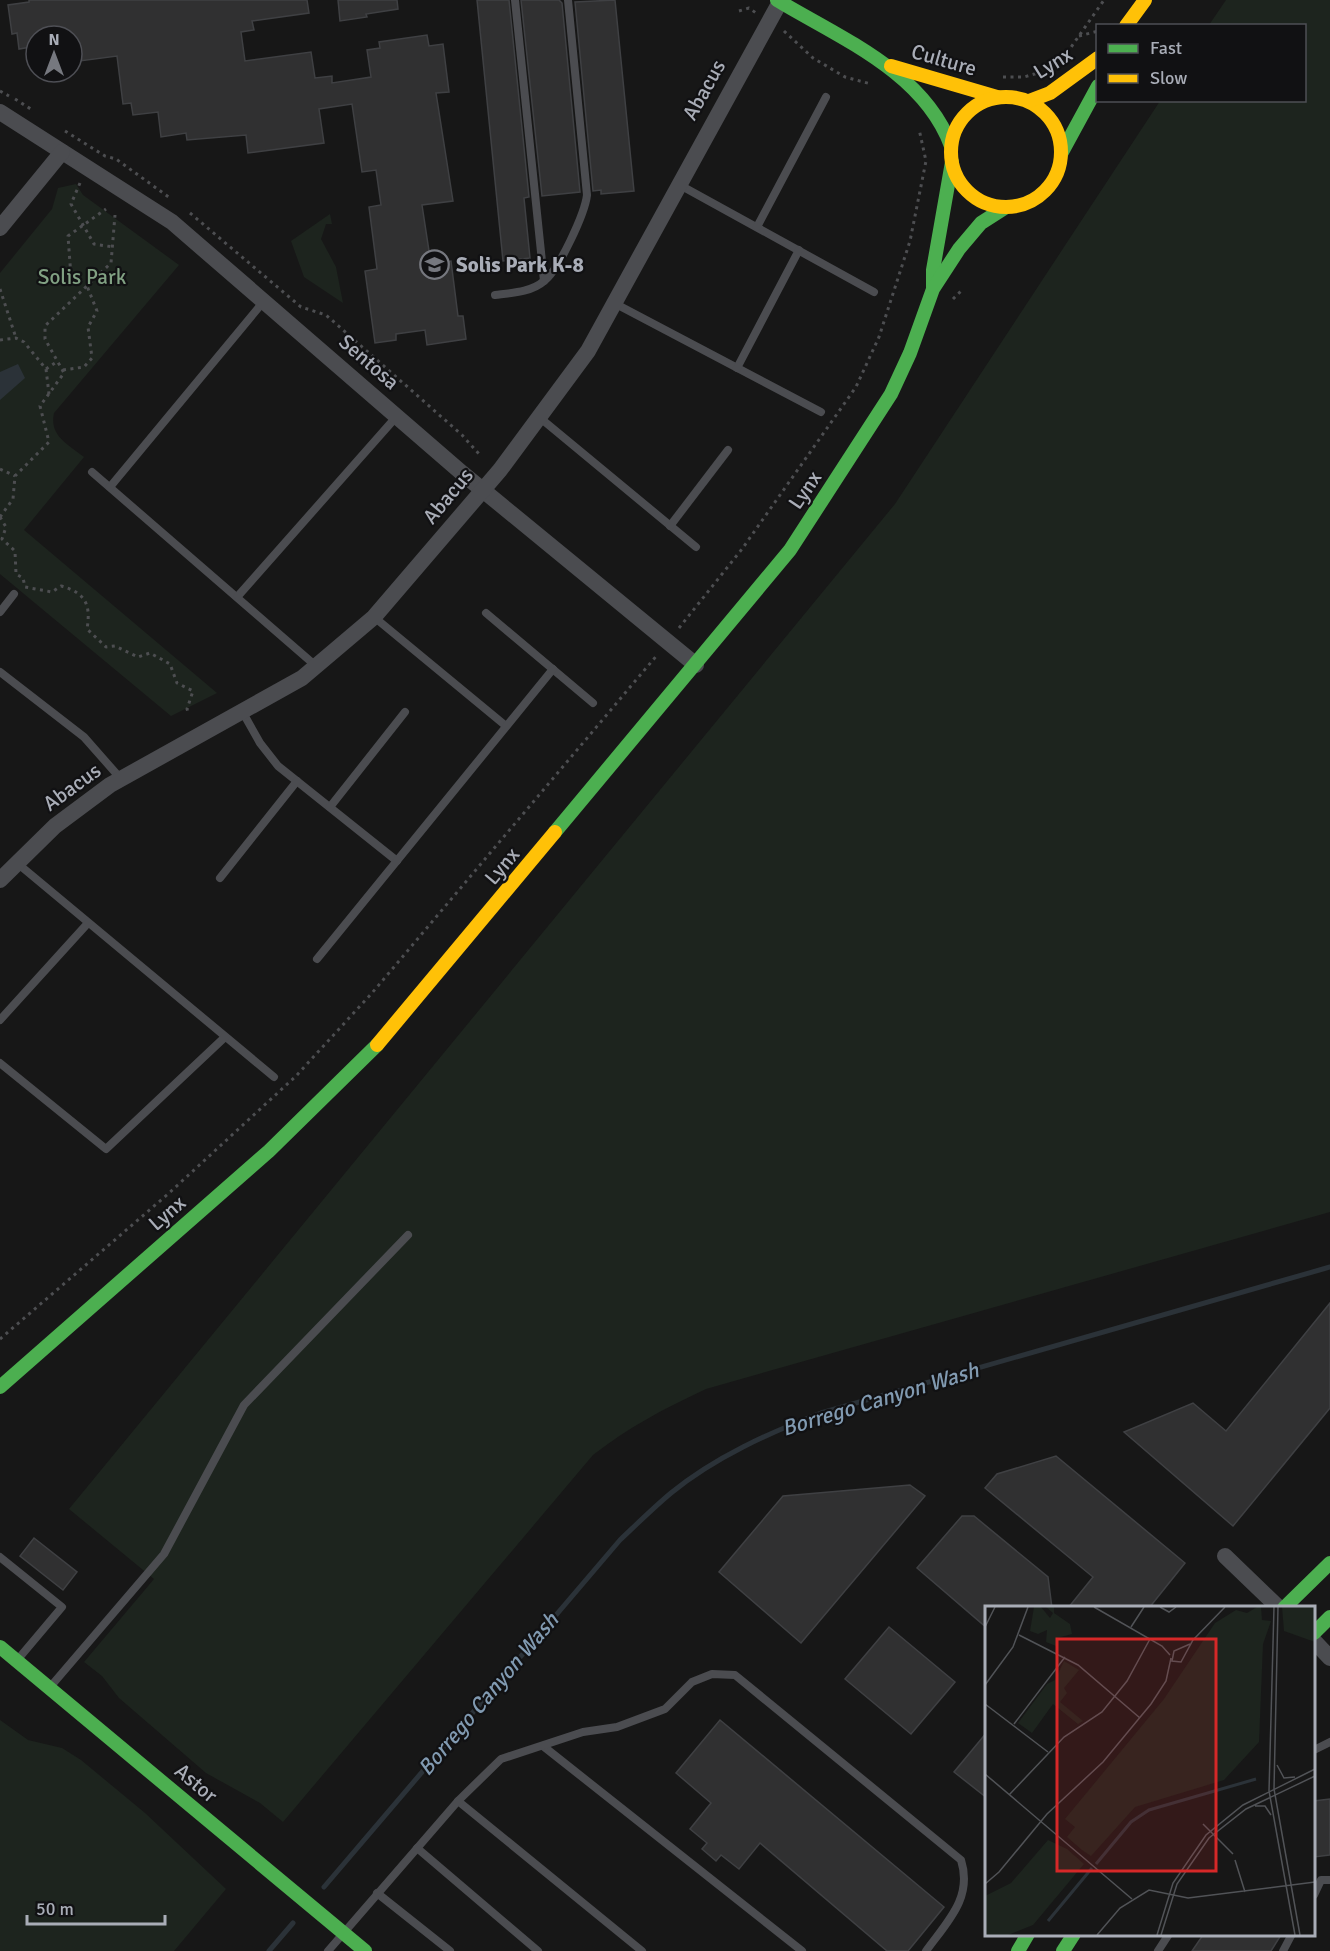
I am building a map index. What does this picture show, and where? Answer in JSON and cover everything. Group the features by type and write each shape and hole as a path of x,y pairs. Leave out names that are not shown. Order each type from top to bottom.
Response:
{"street":[{"path":"1127,24 1145,0"},
{"name":"Culture","path":"778,1 880,63 923,99 940,120 951,146"},
{"name":"Abacus","path":"6,872 55,826 121,779 302,678 374,617 483,490 588,351 778,1"},
{"name":"Lynx","path":"1029,101 1050,93 1096,59"},
{"name":"Culture","path":"880,63 997,97"},
{"name":"Lynx","path":"1061,154 1096,90"},
{"path":"1011,96 1029,101 1045,111 1056,127 1062,144 1054,180 1041,195 1026,204 1006,207 990,205 974,197 961,184 952,162 951,146 954,133 962,117 975,105 997,97 1011,96"},
{"name":"Sentosa","path":"0,112 172,222 483,490 696,665"},
{"path":"0,228 62,152"},
{"name":"Lynx","path":"933,289 933,270 952,162"},
{"name":"Lynx","path":"0,1387 269,1151 385,1037 790,550 858,449 891,394 910,352 933,289 959,249 981,223 1006,207"},
{"path":"1226,1556 1277,1606"},
{"path":"1286,1606 1330,1563"},
{"path":"1315,1632 1330,1617"},
{"path":"1315,1642 1330,1658"},
{"name":"Astor","path":"0,1647 365,1951"},
{"path":"1018,1951 1027,1936"},
{"path":"1063,1951 1073,1936"}],"lane":[{"path":"515,0 544,281"},
{"path":"495,295 519,291 544,281 552,272 585,210 587,195 568,0"},
{"path":"758,227 826,97"},
{"path":"678,184 874,292"},
{"path":"737,368 799,250"},
{"path":"110,487 265,301"},
{"path":"614,303 821,412"},
{"path":"238,596 397,416"},
{"path":"539,417 696,546"},
{"path":"670,526 728,450"},
{"path":"92,472 238,596 316,666"},
{"path":"0,612 14,594"},
{"path":"486,613 594,703"},
{"path":"374,617 506,726"},
{"path":"317,959 553,669"},
{"path":"0,672 84,737 121,779"},
{"path":"242,711 260,743 278,766 397,861"},
{"path":"330,807 405,712"},
{"path":"220,878 297,781"},
{"path":"6,872 88,923 273,1077"},
{"path":"0,1020 88,923"},
{"path":"0,1063 106,1149 225,1037"},
{"path":"49,1688 164,1554 244,1405 408,1235"},
{"path":"0,1557 62,1607 16,1661"},
{"path":"328,1951 458,1801 501,1759 583,1732 617,1727 664,1709 692,1682 712,1674 735,1676 961,1860 966,1876 960,1905 926,1951"},
{"path":"1315,1750 1330,1742"},
{"path":"543,1746 802,1951"},
{"path":"458,1801 642,1951"},
{"path":"417,1848 538,1951"},
{"path":"1315,1893 1322,1880 1330,1880"},
{"path":"377,1893 450,1951"},
{"path":"1158,1951 1167,1936"},
{"path":"1283,1951 1291,1936"}],"path":[{"path":"1066,55 1104,0"},
{"path":"740,11 749,8"},
{"path":"1080,36 1096,32"},
{"path":"787,34 813,58 845,77 872,85"},
{"path":"999,76 1024,77 1046,71"},
{"path":"682,624 742,549 821,441 856,387 879,337 910,241 926,161 924,144 914,121"},
{"path":"82,180 71,204 94,244 113,247"},
{"path":"63,370 84,367 92,358 88,327 97,310 88,285 71,277 68,236 106,209"},
{"path":"115,215 111,263 45,327 45,339 64,373 40,406 49,442 15,476 13,499 0,517 6,526 2,538 15,551 16,573 23,578 25,587 52,592 61,586 76,590 91,613 87,629 96,640 106,647 116,646 138,657 150,653 170,664 177,683 194,691 188,712"},
{"path":"0,289 16,338"},
{"path":"0,340 16,338 24,342 46,369 49,394"},
{"path":"46,369 58,361"},
{"path":"0,469 15,476"},
{"path":"0,1339 168,1194 296,1076 372,993 649,665"}],"green space":[{"path":"1226,0 1330,0 1330,1212 706,1389 648,1419 593,1455 283,1822 260,1803 206,1773 119,1698 102,1676 84,1662 154,1579 69,1509 895,504 1159,102 1306,102 1306,24 1210,24"},
{"name":"Solis Park","path":"76,184 83,195 179,265 54,413 54,428 57,434 84,457 24,530 217,693 171,716 0,574 0,273 52,209 58,188"},
{"path":"330,214 332,224 326,224 321,239 336,267 343,303 304,277 291,241"},
{"path":"0,1720 28,1740 62,1748 81,1760 145,1813 226,1889 174,1951 0,1951"}],"shaded area":[{"path":"18,364 25,378 0,400 0,372"}],"building":[{"path":"29,0 307,0 309,13 252,21 254,30 241,32 245,61 311,52 315,78 332,76 332,83 371,77 367,50 380,48 379,42 427,35 429,46 443,44 449,92 436,93 453,201 422,205 431,264 451,261 458,316 463,316 466,339 427,345 425,330 396,334 396,340 375,343 365,271 377,269 369,207 381,205 376,170 362,172 352,104 319,109 324,143 248,153 246,135 187,140 186,133 161,137 158,112 133,115 131,103 123,104 117,56 84,60 84,24 24,24 24,48 19,49 17,33 12,34 8,5 29,2"},
{"path":"338,0 397,0 398,9 340,21"},
{"path":"477,0 509,0 529,197 524,198 530,258 503,261"},
{"path":"521,0 559,0 562,3 580,192 542,196"},
{"path":"615,0 634,191 601,194 601,190 593,191 575,2"},
{"path":"1330,1303 1330,1408 1233,1526 1124,1432 1193,1403 1226,1431"},
{"path":"1056,1456 1185,1563 1151,1606 1070,1606 1093,1577 985,1488 997,1474"},
{"path":"910,1485 925,1496 801,1643 719,1572 783,1496"},
{"path":"962,1516 974,1516 1048,1577 1052,1606 985,1606 985,1626 917,1568"},
{"path":"34,1538 77,1572 63,1590 20,1556"},
{"path":"889,1627 955,1682 911,1734 845,1679"},
{"path":"720,1720 944,1907 908,1951 887,1951 760,1843 739,1869 721,1855 716,1861 702,1849 707,1843 690,1829 711,1803 676,1773"},
{"path":"985,1734 985,1796 954,1772"},
{"path":"1330,1799 1330,1855 1315,1857 1315,1801"},
{"path":"1202,1936 1280,1936 1271,1951 1192,1951"}],"waterway":[{"name":"Borrego Canyon Wash","path":"324,1887 620,1540 671,1493 706,1468 762,1438 821,1413 1330,1267"},
{"name":"Borrego Canyon Wash","path":"269,1951 293,1923"}],"traffic: fast":[{"path":"777,0 853,43 901,77 921,97 938,120 951,146"},
{"path":"1061,154 1096,90"},
{"path":"933,287 933,270 952,162"},
{"path":"555,832 790,550 891,394 910,353 933,289 959,249 981,223 1006,207"},
{"path":"0,1387 269,1151 377,1045"},
{"path":"1286,1606 1330,1563"},
{"path":"1315,1632 1330,1617"},
{"path":"0,1647 365,1951"},
{"path":"1018,1951 1027,1936"},
{"path":"1063,1951 1073,1936"}],"traffic: slow":[{"path":"1127,24 1145,0"},
{"path":"1029,101 1050,93 1096,59"},
{"path":"891,66 997,97"},
{"path":"1006,97 1027,101 1045,113 1057,131 1061,152 1057,173 1045,191 1027,203 1006,207 985,203 967,191 955,173 951,152 955,131 967,113 985,101 1006,97"},
{"path":"377,1045 555,832"}],"place":[{"name":"Solis Park K-8","path":"435,265"}]}
